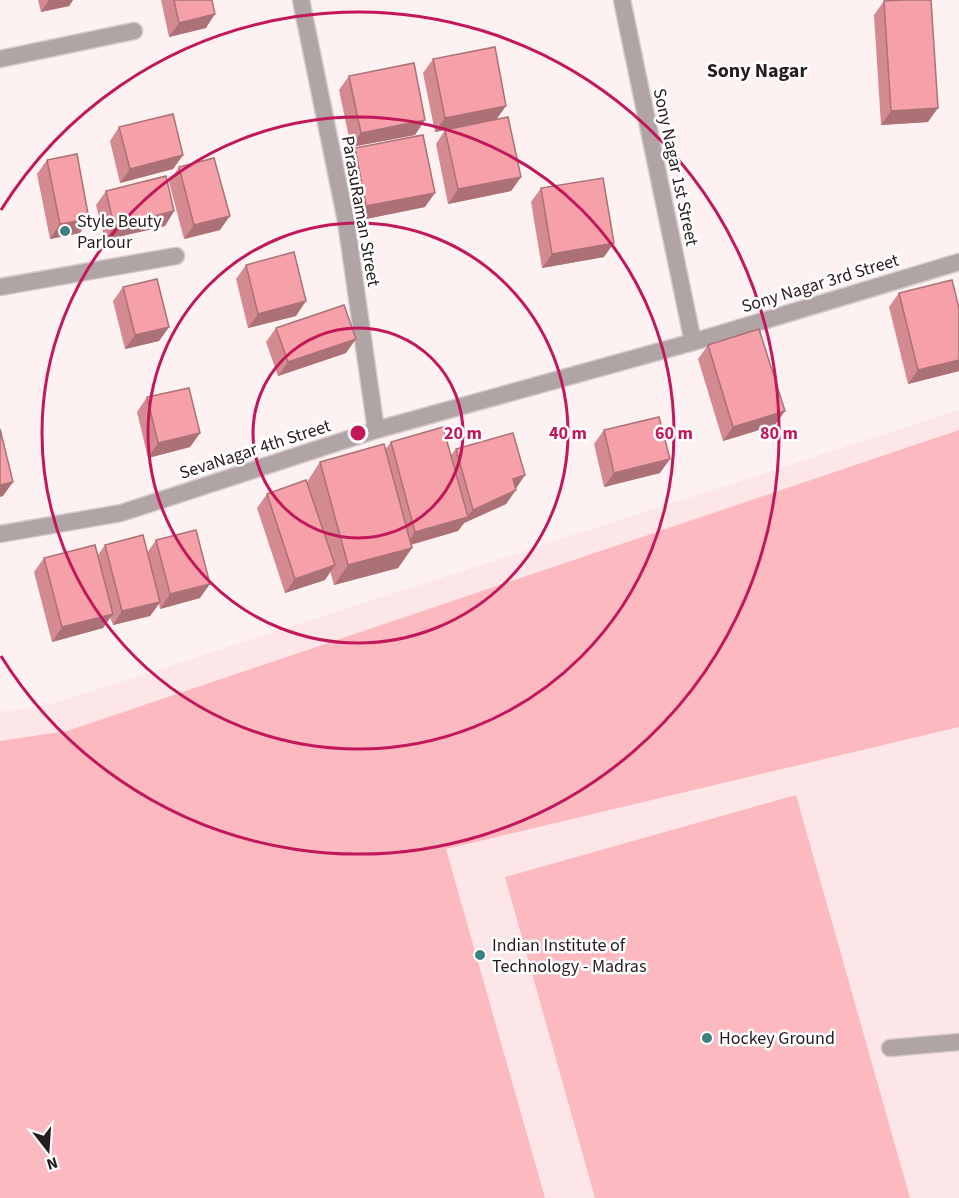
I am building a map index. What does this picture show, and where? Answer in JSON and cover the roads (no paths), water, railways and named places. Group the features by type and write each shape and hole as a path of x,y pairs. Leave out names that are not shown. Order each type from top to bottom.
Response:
{"street":[{"name":"ParasuRaman Street","path":"301,0 346,221 376,430"},
{"name":"Sony Nagar 1st Street","path":"622,0 693,342"},
{"path":"0,58 134,31"},
{"path":"0,287 176,256"},
{"name":"Sony Nagar 3rd Street","path":"693,342 959,262"},
{"name":"SevaNagar 4th Street","path":"0,534 121,513 376,430 693,342"},
{"path":"890,1048 959,1042"}],"place":[{"name":"Style Beuty Parlour","path":"65,231"},
{"name":"Indian Institute of Technology - Madras","path":"480,955"},
{"name":"Hockey Ground","path":"707,1038"}],"district":[{"name":"Sony Nagar","path":"757,70"}]}
